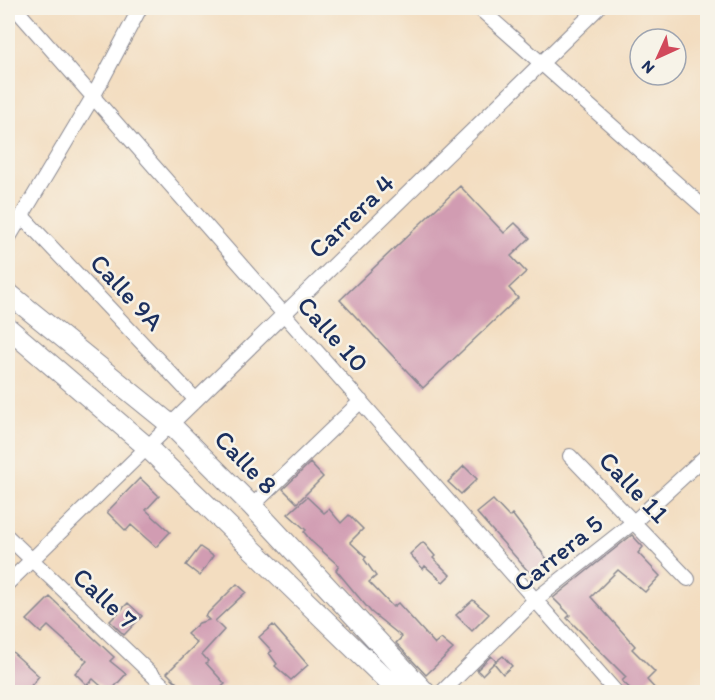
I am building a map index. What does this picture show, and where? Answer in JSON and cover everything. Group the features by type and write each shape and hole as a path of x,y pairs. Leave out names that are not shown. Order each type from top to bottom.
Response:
{"street":[{"name":"Calle 10","path":"15,8 94,95 283,316 361,401 616,693"},
{"path":"8,239 94,95 140,8"},
{"path":"479,8 708,211"},
{"name":"Carrera 4","path":"8,583 598,8"},
{"name":"Calle 9A","path":"22,216 196,400"},
{"name":"Calle 8","path":"8,293 171,424 252,507 425,693"},
{"path":"8,328 147,447 399,693"},
{"path":"252,507 361,401"},
{"name":"Carrera 5","path":"442,693 535,600 635,521 708,454"},
{"name":"Calle 11","path":"570,456 635,521 688,579"},
{"name":"Calle 7","path":"8,537 170,693"}],"building":[{"path":"460,186 504,233 515,223 530,238 511,256 526,272 509,288 518,298 423,388 340,300"},
{"path":"310,463 323,477 297,503 283,489"},
{"path":"464,466 477,479 461,494 448,482"},
{"path":"140,478 159,496 146,510 170,532 156,547 131,525 126,531 107,512"},
{"path":"307,497 324,513 329,509 341,523 349,515 363,529 350,542 366,557 364,559 376,576 369,582 393,607 398,603 435,644 441,639 453,649 426,675 396,643 402,637 371,612 336,570 339,566 311,541 304,532 306,530 288,514"},
{"path":"493,500 509,517 512,514 550,563 534,578 477,513"},
{"path":"632,535 643,547 638,553 660,576 645,592 618,570 591,597 635,646 632,649 655,672 647,680 659,693 635,693 622,681 626,677 567,618 570,615 553,598"},
{"path":"423,542 435,556 433,558 450,575 443,582 425,566 423,569 410,554"},
{"path":"200,547 213,556 200,576 186,565"},
{"path":"237,584 246,592 215,621 224,630 202,654 208,661 206,663 225,684 215,693 187,693 167,673 197,643 187,634 199,623 209,620 205,616"},
{"path":"50,597 114,657 110,661 126,674 109,693 93,679 87,685 75,673 87,661 48,626 41,633 27,620"},
{"path":"473,600 489,614 472,631 456,615"},
{"path":"128,603 142,616 124,635 110,621"},
{"path":"273,625 308,665 291,680 275,666 277,664 269,653 272,651 259,637"},
{"path":"8,648 39,676 25,693 8,693"},
{"path":"491,656 496,661 482,675 477,670"},
{"path":"503,656 512,666 503,674 494,663"}]}
